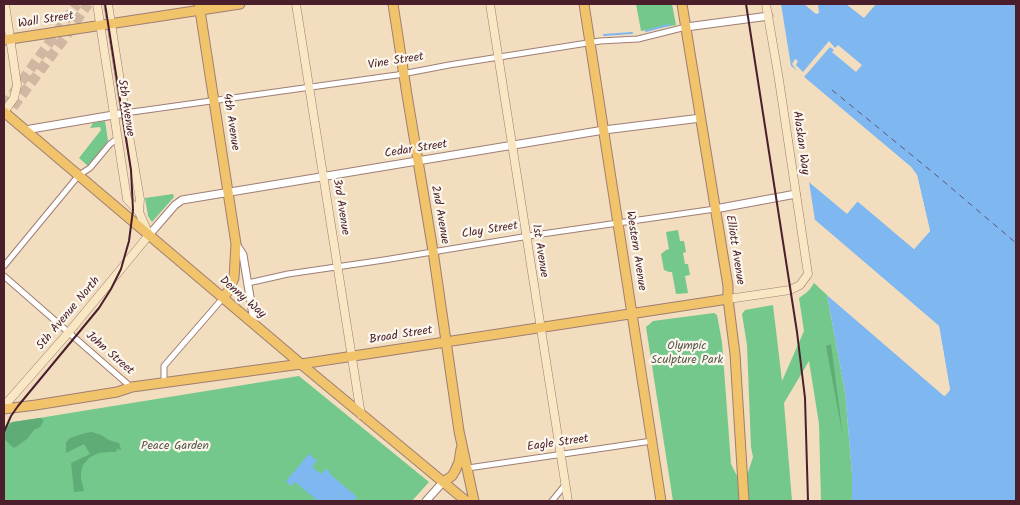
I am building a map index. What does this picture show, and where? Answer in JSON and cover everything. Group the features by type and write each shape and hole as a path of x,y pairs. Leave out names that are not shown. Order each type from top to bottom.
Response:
{"main road":[{"path":"4,112 13,101 17,89 7,40 5,4"},
{"name":"5th Avenue","path":"97,4 127,199 139,212 149,235"},
{"name":"5th Avenue","path":"108,4 140,198 139,212"},
{"name":"Wall Street","path":"7,40 200,7 240,4"},
{"name":"3rd Avenue","path":"296,4 361,415"},
{"name":"2nd Avenue","path":"393,4 460,431 474,501"},
{"name":"1st Avenue","path":"490,4 568,501"},
{"name":"Western Avenue","path":"584,4 661,501"},
{"name":"Elliott Avenue","path":"682,4 728,286 735,354 744,501"},
{"name":"Alaskan Way","path":"766,4 808,274 800,284"},
{"name":"4th Avenue","path":"200,7 236,244 234,278 223,298"},
{"name":"Denny Way","path":"4,112 361,415 466,501"},
{"name":"5th Avenue North","path":"4,408 149,235"},
{"name":"Broad Street","path":"4,408 27,407 117,392 132,387 301,364 790,290 800,284"},
{"name":"2nd Avenue","path":"442,482 452,476 459,462 461,450 460,431"}],"street":[{"name":"Vine Street","path":"25,130 125,113 404,73 600,41 638,39 686,27 769,16"},
{"name":"Cedar Street","path":"149,235 182,200 604,130 701,118"},
{"path":"4,266 79,175 90,168 110,144 118,138"},
{"name":"Clay Street","path":"248,283 288,274 526,236 715,209 796,194"},
{"name":"4th Avenue","path":"236,244 243,255 253,315 251,322"},
{"name":"John Street","path":"4,276 132,387"},
{"path":"164,383 164,366 223,298"},
{"name":"Eagle Street","path":"468,468 652,441"},
{"path":"426,501 442,482"},
{"path":"552,501 565,485"}],"green space":[{"path":"636,4 672,4 676,25 641,31"},
{"path":"105,121 108,141 88,166 79,158 101,130 100,127 90,128 93,123"},
{"path":"173,194 174,197 152,222 148,216 145,198"},
{"path":"678,230 680,241 684,241 686,252 683,253 690,275 685,276 688,293 676,294 672,272 664,270 661,254 669,249 666,232"},
{"name":"Olympic Sculpture Park","path":"814,283 827,295 845,392 852,473 852,501 821,501 819,424 809,361 784,403 792,501 673,501 646,327 653,321 714,313 717,315 722,342 731,464 743,488 753,457 747,345 742,314 745,310 773,305 782,381 804,331 799,298"},
{"path":"831,344 843,437 826,346"},
{"name":"Peace Garden","path":"299,376 429,482 412,501 4,501 4,428 8,423"},
{"path":"40,418 44,420 40,427 14,448 4,439 4,432 12,422"},
{"path":"92,432 119,443 121,450 117,449 116,452 99,453 90,457 83,465 81,472 84,491 74,492 71,463 90,454 84,444 66,453 66,442 70,438"}],"water":[{"path":"781,4 804,4 816,14 819,13 818,4 846,4 864,18 876,4 1016,4 1016,501 852,501 852,473 845,392 827,295 944,396 950,390 939,326 815,220 809,182 847,213 857,201 914,249 930,231 917,175 911,167 791,66"},
{"path":"309,454 317,461 312,467 321,474 326,469 329,471 331,475 357,497 353,501 318,501 295,482 291,486 286,481"}],"pier":[{"path":"829,41 835,48 838,45 862,65 856,72 832,52 834,50 830,47 804,77 911,167 917,175 930,231 914,249 858,201 847,214 809,182 809,179 847,210 856,199 859,199 914,246 927,231 914,176 909,169 792,70 791,66 797,71 792,64 795,59 798,61 796,65 803,72"},
{"path":"815,220 939,326 950,390 945,396 827,295 827,292 944,392 947,389 937,328 815,223"}],"waterway":[{"path":"646,31 669,25"},
{"path":"604,35 632,33"}],"ferry route":[{"path":"832,90 1016,243"}],"tunnel":[{"path":"4,106 77,4"},
{"path":"4,119 88,4"}],"railway":[{"path":"4,432 18,406 99,308 121,269 129,241 133,210 131,170 105,4"},
{"path":"746,4 797,332 805,398 808,501"}]}
